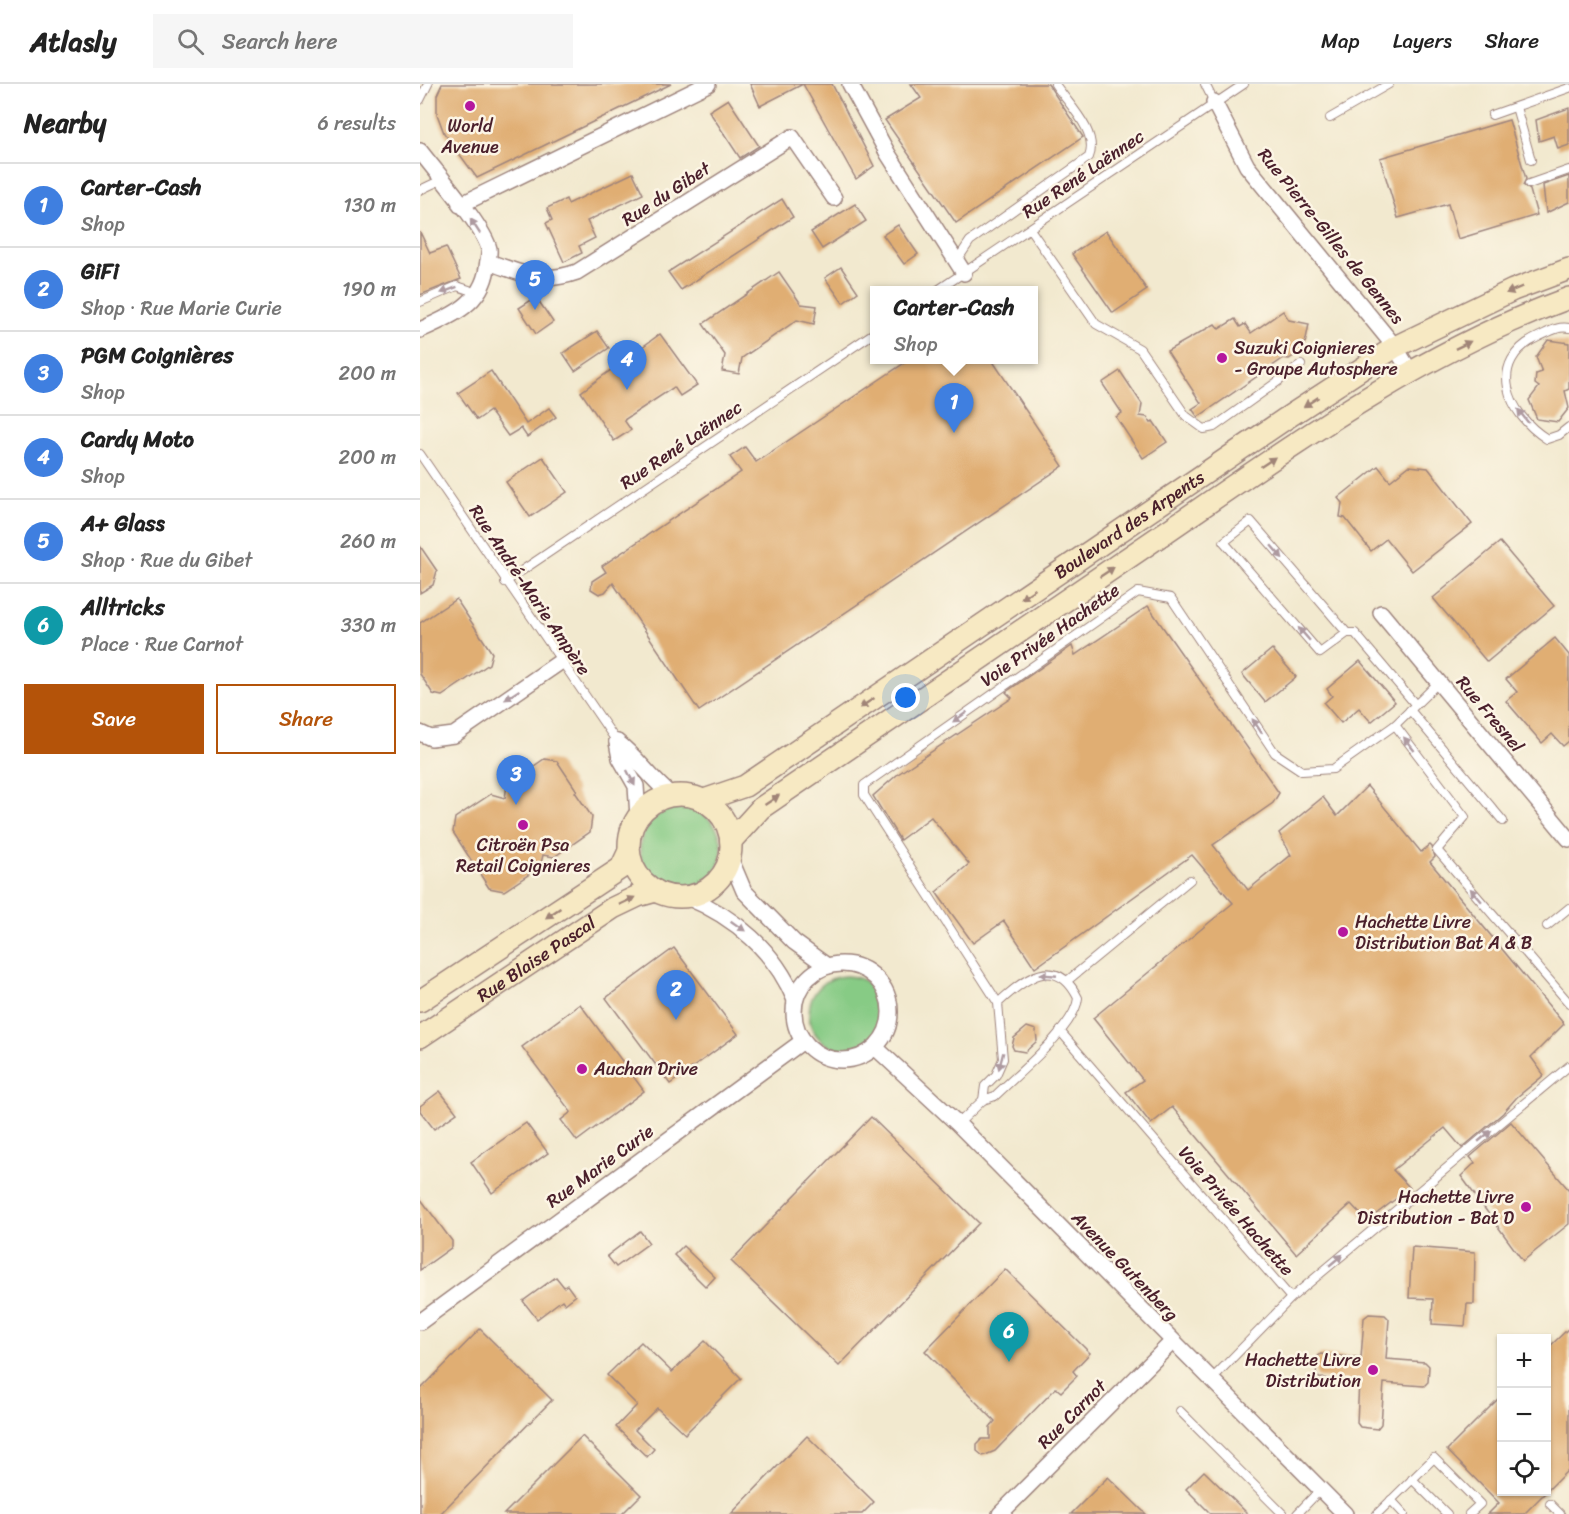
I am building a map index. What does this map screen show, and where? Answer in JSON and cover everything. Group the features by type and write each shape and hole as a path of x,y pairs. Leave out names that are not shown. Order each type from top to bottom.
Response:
{"street":[{"path":"460,205 708,84"},
{"path":"850,84 888,154 960,267"},
{"name":"Rue Pierre-Gilles de Gennes","path":"1214,102 1247,166 1395,347 1410,370"},
{"name":"Rue du Gibet","path":"488,262 540,279 559,278 577,272 792,137 834,198"},
{"path":"420,151 489,249 485,278 476,297 455,315 420,330"},
{"name":"Boulevard des Arpents","path":"704,800 745,786 1285,418 1395,347 1513,290 1569,269"},
{"name":"Boulevard des Arpents","path":"730,850 761,808 1299,441 1410,370 1524,315 1569,298"},
{"name":"Rue Fresnel","path":"1381,613 1569,839"},
{"path":"420,733 431,738 454,735 560,662"},
{"path":"617,742 630,751 650,778 671,795"},
{"path":"617,742 620,758 636,786 638,817"},
{"path":"795,999 781,970 744,930 707,905 687,897 669,896 656,891 644,882 634,868 629,851 632,828 648,806 671,795 688,795 704,800 721,815 744,891 794,942 826,966"},
{"path":"687,897 710,888 721,877 730,850"},
{"name":"Rue Blaise Pascal","path":"420,1001 621,868 629,851"},
{"name":"Rue Blaise Pascal","path":"420,1036 613,908 638,896 656,891"},
{"path":"843,963 859,966 873,974 884,987 890,1002 891,1019 886,1035 876,1048 862,1057 846,1061 830,1059 814,1052 803,1041 794,1014 795,999 801,986 812,974 826,966 843,963"},
{"name":"Rue Marie Curie","path":"420,1322 803,1041"},
{"name":"Avenue Gutenberg","path":"876,1048 958,1124 1345,1514"},
{"name":"Rue Carnot","path":"1000,1514 1172,1342"}],"lane":[{"path":"420,100 428,84"},
{"path":"960,267 970,241 1089,157 1093,147 1090,137 1055,84"},
{"name":"Rue Pierre-Gilles de Gennes","path":"1205,84 1214,102"},
{"name":"Rue René Laënnec","path":"943,286 960,267 1030,229 1214,102 1244,84"},
{"path":"1330,118 1389,84"},
{"path":"1492,115 1569,88"},
{"path":"1516,107 1530,160"},
{"path":"1529,184 1569,170"},
{"path":"420,190 441,180"},
{"path":"1030,229 1096,324 1140,349 1186,416 1204,429 1214,427 1301,364"},
{"path":"420,302 457,286 469,290 476,297"},
{"path":"1569,328 1560,327 1525,343 1511,357 1506,380 1511,401 1535,432 1546,439 1559,435 1569,427"},
{"name":"Rue René Laënnec","path":"505,582 870,336"},
{"name":"Rue André-Marie Ampère","path":"420,454 505,582 617,742"},
{"path":"1347,633 1251,521 1224,542 1320,653 1347,633 1355,633 1503,821"},
{"name":"Voie Privée Hachette","path":"983,1100 985,1086 996,1075 1003,1059 999,1004 864,795 864,784 1138,592 1171,598 1275,753 1302,771 1333,769 1395,725"},
{"path":"1439,682 1395,725 1465,817 1437,850 1569,1003"},
{"path":"1067,981 1190,880"},
{"path":"1547,926 1569,908"},
{"path":"999,1004 1024,980 1038,974 1053,973 1067,981 1078,998 1077,1005 1060,1031"},
{"name":"Voie Privée Hachette","path":"958,1124 983,1100 995,1096 1060,1031 1291,1298 1569,1066"},
{"path":"1211,1380 1291,1298"},
{"path":"1180,1411 1283,1514"},
{"path":"1377,1514 1434,1458 1480,1504 1469,1514"},
{"path":"1412,1479 1447,1514"},
{"path":"1296,1514 1320,1490"},
{"path":"1391,1500 1404,1514"},
{"path":"1550,1503 1560,1514"}],"green space":[{"path":"681,808 697,811 710,820 719,833 722,849 719,865 710,878 697,887 681,890 665,887 652,878 643,865 640,849 643,833 652,820 665,811"},
{"path":"846,976 867,982 877,992 883,1013 877,1034 867,1044 846,1050 825,1044 815,1034 809,1013 815,992 825,982"}],"building":[{"path":"442,84 671,84 477,178 444,133 437,114 437,95"},
{"path":"750,84 803,84 760,106"},
{"path":"803,84 832,84 874,166 856,179"},
{"path":"911,84 1048,84 1083,137 956,223 885,120 921,98"},
{"path":"728,99 759,146 740,158 709,111"},
{"path":"1569,108 1569,145 1558,149 1554,136 1539,141 1536,120"},
{"path":"1509,120 1526,179 1523,185 1530,190 1537,215 1458,239 1448,204 1398,218 1380,158"},
{"path":"633,173 643,194 587,221 595,238 579,246 582,253 564,262 546,223 552,220 547,208 566,199 568,204"},
{"path":"1569,176 1569,202 1546,213 1543,185"},
{"path":"782,199 793,217 681,290 668,272"},
{"path":"855,204 866,221 822,249 811,232"},
{"path":"898,225 918,254 904,264 883,235"},
{"path":"1106,231 1147,290 1113,313 1072,254"},
{"path":"420,232 430,253 446,247 461,279 420,295"},
{"path":"841,267 858,292 843,303 825,278"},
{"path":"779,272 801,304 817,306 814,324 797,320 742,358 739,374 722,371 725,355 703,324"},
{"path":"536,297 553,322 536,334 519,308"},
{"path":"1283,311 1289,320 1309,324 1304,349 1289,359 1284,358 1198,417 1192,409 1201,403 1167,351 1215,324 1219,329 1235,319 1240,327 1245,324 1251,333"},
{"path":"597,331 609,348 575,371 563,353"},
{"path":"660,334 697,385 680,396 674,387 624,420 631,430 614,441 581,392"},
{"path":"1548,340 1569,343 1569,389 1565,391 1569,408 1558,422 1537,419 1529,400 1539,387 1535,384 1536,374 1542,372 1536,357"},
{"path":"903,364 995,364 1063,466 699,711 613,583 605,592 599,594 591,589 592,581 606,572 602,566 741,472 730,457 745,447 756,462"},
{"path":"491,371 526,424 549,408 556,417 527,437 521,428 508,436 490,411 477,420 458,393"},
{"path":"1120,371 1142,404 1140,416 1147,417 1151,423 1153,421 1167,442 1143,458 1116,417 1122,413 1102,383"},
{"path":"543,457 567,492 530,517 506,482"},
{"path":"1378,466 1390,481 1409,466 1428,468 1472,524 1412,571 1386,539 1371,551 1345,518 1340,517 1342,503 1338,498"},
{"path":"1500,542 1554,606 1487,662 1433,598"},
{"path":"420,546 437,571 433,585 420,593"},
{"path":"456,599 492,653 489,664 442,696 433,694 420,674 420,623"},
{"name":"Hachette Livre Distribution Bat A & B","path":"1148,606 1279,793 1273,803 1213,845 1248,890 1291,855 1279,833 1323,797 1337,816 1367,786 1421,852 1430,845 1432,847 1435,857 1430,862 1564,1024 1531,1057 1544,1075 1517,1097 1503,1113 1462,1148 1445,1128 1393,1170 1410,1188 1367,1221 1351,1204 1296,1254 1172,1107 1151,1124 1126,1092 1143,1080 1093,1018 1233,903 1192,855 1035,968 1004,921 973,943 936,892 969,864 931,817 900,840 873,796 898,774 1012,698 1006,692 1072,646 1075,655"},
{"path":"1555,638 1569,655 1569,741 1563,746 1552,734 1542,743 1506,701 1517,692 1506,679"},
{"path":"1272,649 1296,677 1265,702 1242,674"},
{"path":"1360,661 1395,702 1371,722 1359,708 1341,723 1324,703 1332,696 1327,689"},
{"name":"Citroën Psa Retail Coignieres","path":"544,759 557,761 577,791 575,792 592,817 590,832 554,857 543,855 540,867 504,891 489,888 453,832 455,818 491,794 505,798 507,785"},
{"path":"674,948 738,1034 670,1084 606,998"},
{"path":"580,1004 644,1091 577,1141 561,1120 571,1112 522,1047"},
{"path":"1027,1027 1036,1030 1037,1041 1025,1052 1014,1050 1012,1046 1014,1038"},
{"path":"440,1091 457,1113 434,1129 420,1111 420,1106"},
{"path":"871,1117 979,1223 839,1366 731,1261"},
{"name":"Hachette Livre Distribution - Bat D","path":"1511,1122 1569,1190 1569,1224 1523,1261 1461,1176 1475,1163 1470,1157"},
{"path":"526,1123 548,1153 492,1193 471,1162"},
{"path":"420,1198 452,1241 452,1247 420,1270"},
{"path":"640,1231 649,1243 616,1267 607,1256"},
{"path":"683,1246 715,1277 706,1287 674,1255"},
{"path":"1412,1247 1475,1252 1474,1304 1467,1304 1465,1326 1432,1324 1433,1299 1409,1298"},
{"path":"1005,1269 1090,1353 1073,1371 1077,1376 1061,1392 1056,1388 995,1451 983,1456 977,1451 977,1444 982,1439 990,1439 990,1427 995,1421 925,1351"},
{"path":"556,1277 564,1287 567,1285 575,1296 565,1304 562,1300 537,1319 523,1301"},
{"name":"Hachette Livre Distribution","path":"1369,1314 1385,1315 1389,1319 1386,1359 1425,1362 1429,1366 1428,1382 1424,1386 1384,1383 1381,1424 1377,1429 1360,1427 1357,1423 1359,1381 1319,1378 1316,1374 1317,1357 1321,1354 1361,1358 1364,1318"},
{"path":"1569,1328 1569,1469 1551,1487 1551,1388 1551,1345"},
{"path":"480,1329 552,1400 440,1514 420,1514 420,1390"},
{"path":"705,1341 741,1378 685,1434 657,1408 635,1430 654,1449 647,1457 616,1427 637,1405 607,1375 641,1342 672,1372"},
{"path":"1497,1400 1497,1496 1542,1496 1524,1514 1488,1514 1499,1503 1447,1450"},
{"path":"582,1436 641,1495 622,1514 504,1514"},
{"path":"807,1436 874,1502 862,1514 731,1514"},
{"path":"1204,1471 1248,1514 1211,1514 1186,1489"},
{"path":"1108,1477 1146,1514 1071,1514"}],"place":[{"name":"World Avenue","path":"470,106"},
{"name":"A+ Glass","path":"535,310"},
{"name":"Suzuki Coignieres - Groupe Autosphere","path":"1222,358"},
{"name":"Cardy Moto","path":"627,390"},
{"name":"Carter-Cash","path":"954,433"},
{"name":"PGM Coignières","path":"516,805"},
{"name":"Citroën Psa Retail Coignieres","path":"523,825"},
{"name":"Hachette Livre Distribution Bat A & B","path":"1343,932"},
{"name":"GiFi","path":"676,1020"},
{"name":"Auchan Drive","path":"582,1069"},
{"name":"Hachette Livre Distribution - Bat D","path":"1526,1207"},
{"name":"Alltricks","path":"1009,1362"},
{"name":"Hachette Livre Distribution","path":"1373,1370"}]}
